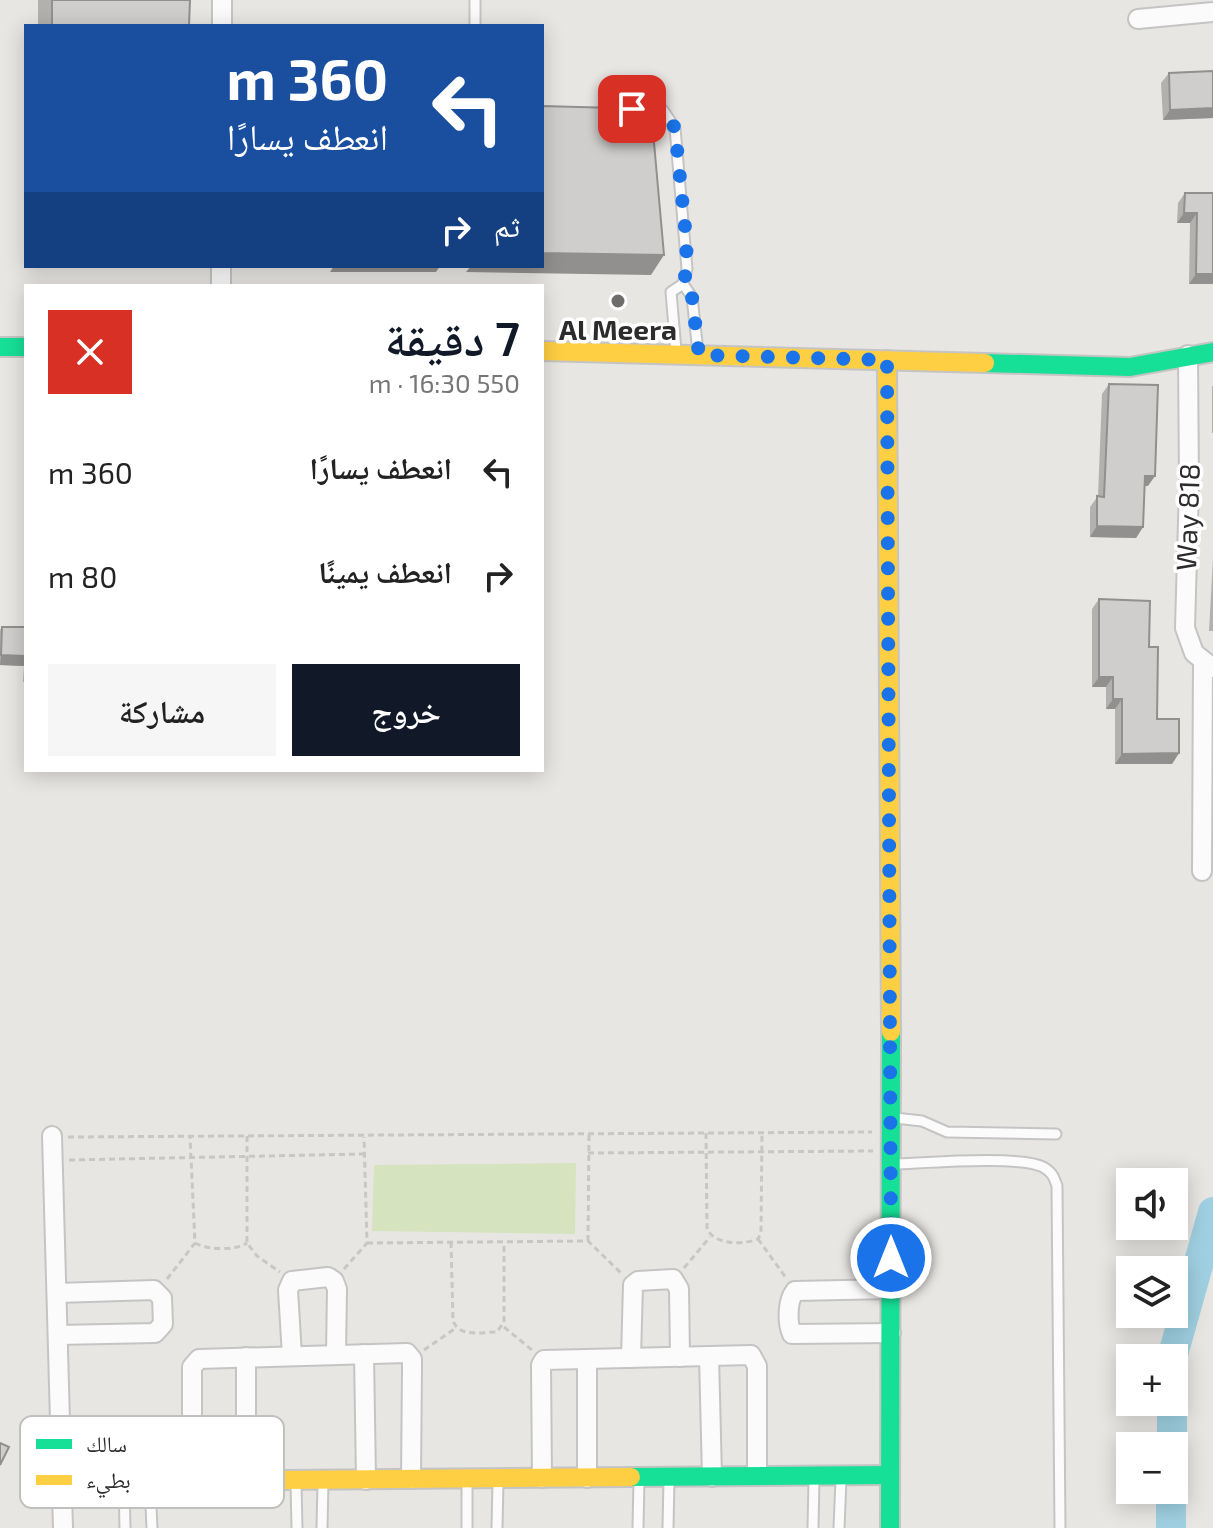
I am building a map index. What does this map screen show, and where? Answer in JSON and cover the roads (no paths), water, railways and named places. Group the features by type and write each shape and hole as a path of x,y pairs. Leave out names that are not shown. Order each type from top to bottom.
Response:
{"street":[{"path":"222,0 222,24"},
{"path":"1138,19 1213,12"},
{"path":"0,347 24,347"},
{"path":"544,351 1130,367 1213,352"},
{"name":"Way 818","path":"1188,355 1189,485 1185,628 1194,653 1208,664"},
{"path":"887,360 892,1125 890,1528"},
{"path":"1202,871 1208,664"},
{"path":"52,1136 61,1416"},
{"path":"292,1356 288,1290 292,1281 328,1277 337,1289 336,1355"},
{"path":"631,1358 633,1285 638,1281 673,1279 679,1289 680,1357"},
{"path":"891,1289 795,1291 790,1299 792,1334 891,1333"},
{"path":"57,1293 157,1291 162,1298 163,1324 155,1333 58,1335"},
{"path":"364,1354 366,1480"},
{"path":"192,1416 192,1367 199,1359 364,1354 409,1356 411,1479"},
{"path":"542,1478 541,1365 544,1360 751,1355 755,1358 757,1476"},
{"path":"709,1356 712,1477"},
{"path":"246,1357 246,1416"},
{"path":"587,1359 587,1478"},
{"path":"284,1480 889,1475"}],"lane":[{"path":"475,0 475,24"},
{"path":"632,109 663,110 675,128 687,269 683,284 671,292 677,355"},
{"path":"683,284 692,297 699,355"},
{"path":"892,1125 922,1121 947,1132 1056,1134"},
{"path":"892,1158 1020,1161 1041,1166 1052,1173 1057,1186 1060,1528"},
{"path":"813,1528 814,1476"},
{"path":"839,1528 841,1476"},
{"path":"638,1528 639,1477"},
{"path":"668,1528 669,1477"},
{"path":"497,1528 498,1478"},
{"path":"467,1479 467,1528"},
{"path":"296,1480 297,1528"},
{"path":"322,1528 323,1480"},
{"path":"125,1508 125,1528"},
{"path":"151,1508 152,1528"}],"waterway":[{"path":"1176,1344 1213,1212"},
{"path":"1172,1416 1172,1432"},
{"path":"1171,1504 1171,1528"}],"place":[{"name":"Al Meera","path":"618,301"}]}
